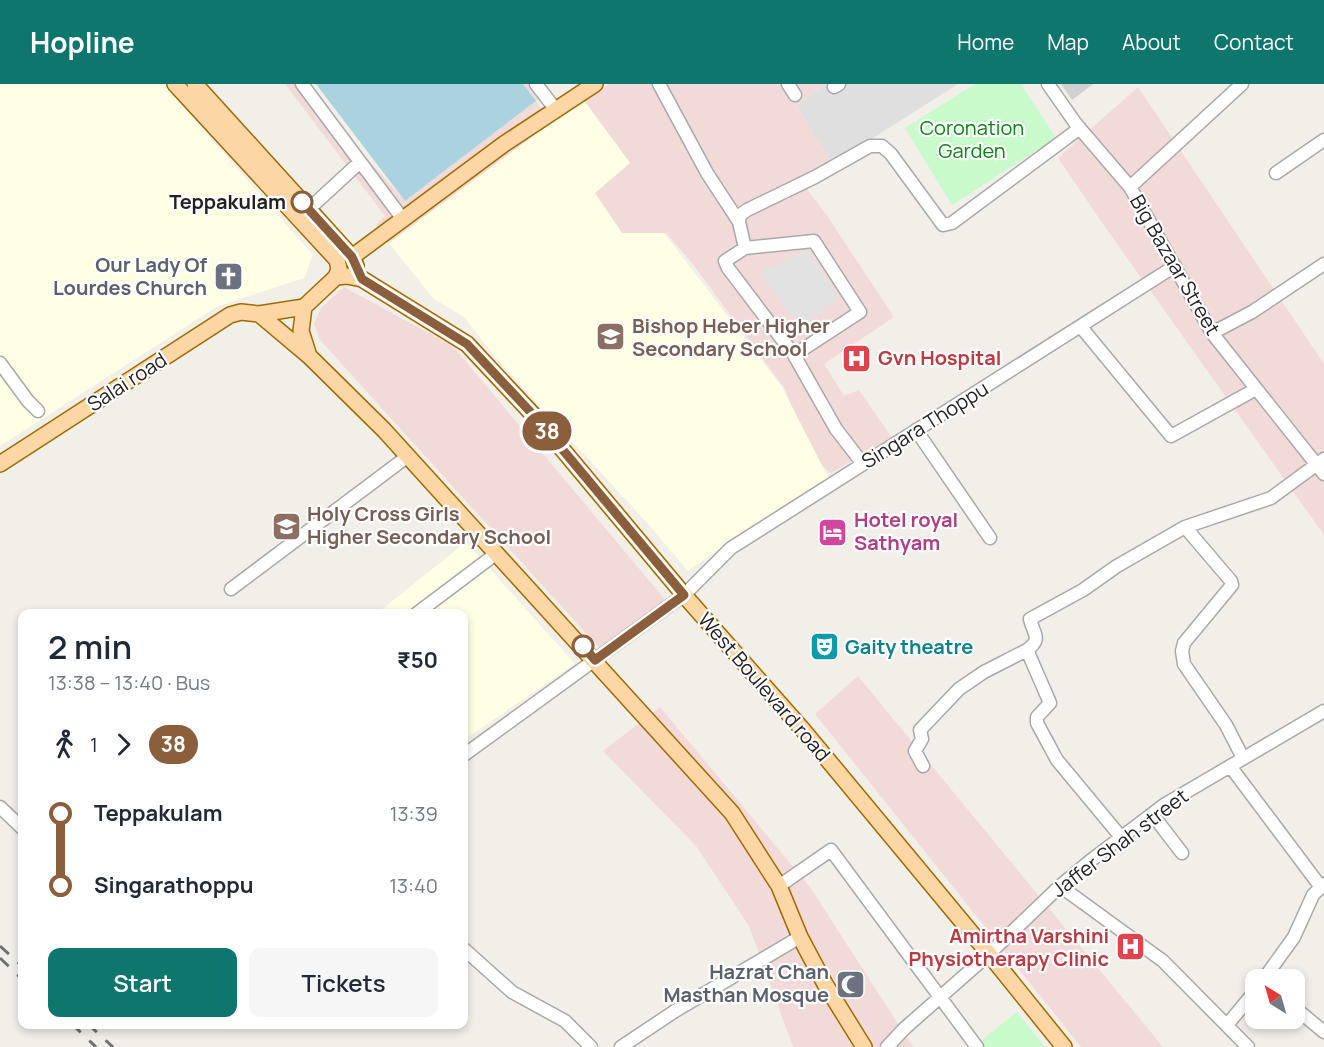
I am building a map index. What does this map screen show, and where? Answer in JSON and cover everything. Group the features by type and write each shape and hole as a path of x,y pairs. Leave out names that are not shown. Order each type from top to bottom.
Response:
{"main road":[{"path":"175,84 337,260 339,268 336,277 304,307 301,331 309,356"},
{"path":"195,84 352,257 362,279"},
{"path":"352,257 504,144 595,84"},
{"path":"336,277 347,276 362,279"},
{"name":"West Boulevard road","path":"362,279 467,344 537,419 684,595 804,730 1064,1047"},
{"name":"Salai road","path":"0,464 230,315 241,312 259,314 304,307"},
{"path":"259,314 309,356 408,456 732,813 778,886 800,937 825,984 864,1047"}],"street":[{"path":"302,84 402,218"},
{"path":"536,84 556,110"},
{"path":"659,84 707,173 739,222 745,248"},
{"name":"Big Bazaar Street","path":"1048,84 1080,128 1131,187 1212,333 1322,466"},
{"path":"1131,187 1242,84"},
{"path":"739,222 740,215 747,210 815,177 870,146 882,146 891,154 943,225 952,223 1080,128"},
{"path":"1276,173 1324,140"},
{"path":"309,209 360,162"},
{"path":"794,356 860,312 814,241 745,248 725,261 794,356 836,429 863,464"},
{"path":"1212,333 1252,312 1324,264"},
{"name":"Singara Thoppu","path":"468,752 684,595 731,548 1174,266"},
{"path":"1081,327 1171,436 1256,389"},
{"path":"0,363 38,411"},
{"path":"916,430 990,538"},
{"path":"231,589 408,456"},
{"path":"923,766 915,751 922,739 920,730 959,689 984,672 1027,650 1035,643 1037,639 1030,619 1033,616 1083,590 1117,566 1185,527 1271,498 1322,466"},
{"path":"1185,527 1232,585 1184,643 1182,651 1184,664 1226,725 1243,758"},
{"path":"423,609 497,553"},
{"path":"1027,650 1050,703 1037,717 1037,723 1057,760 1121,837"},
{"name":"Jaffer Shah street","path":"887,1047 1060,886 1121,837 1152,814 1324,711"},
{"path":"1230,766 1322,885 1312,895 1287,948 1271,969"},
{"path":"0,807 18,824"},
{"path":"1152,814 1182,853"},
{"path":"778,886 831,850 978,1047"},
{"path":"1060,886 1163,961 1248,1047"},
{"path":"621,1047 675,1011 800,937"},
{"path":"468,952 512,992 565,1021 591,1047"},
{"path":"1227,1025 1245,1003"},
{"path":"1305,1016 1324,1032"}],"shaded area":[{"path":"0,84 163,84 313,255 304,278 218,306 0,446"},
{"path":"285,84 300,84 405,201 536,101 551,123 389,243 376,225 385,216"},
{"path":"523,84 542,84 548,92 536,101"},
{"path":"609,84 827,84 796,105 832,164 802,183 826,214 894,317 824,364 844,396 859,390 892,438 831,473 811,456 785,389 692,263 666,233 622,233 594,193 630,163 583,99"},
{"path":"827,84 958,84 832,164 796,105"},
{"path":"1061,84 1093,84 1072,100"},
{"path":"1138,87 1324,364 1324,535 1058,158"},
{"name":"Bishop Heber Higher Secondary School","path":"583,99 630,163 595,193 622,233 664,233 782,387 830,481 740,534 688,571 495,357 464,317 434,299 389,243"},
{"path":"808,249 839,298 801,328 759,273"},
{"path":"344,287 453,346 667,602 602,651 320,340 314,324 321,308"},
{"path":"466,542 575,664 468,737 468,609 382,609"},
{"path":"858,676 1163,1047 1081,1047 815,714"},
{"path":"660,707 810,887 913,1047 793,1047 749,926 696,846 603,751"}],"green space":[{"name":"Coronation Garden","path":"975,84 1021,84 1056,138 952,205 905,128"},
{"path":"1017,1012 1045,1047 981,1047 978,1043"}],"water":[{"path":"316,84 523,84 536,101 405,201"}],"railway":[{"path":"0,946 18,962"},
{"path":"0,958 18,975"},
{"path":"77,1029 96,1047"},
{"path":"93,1029 113,1047"}],"bus line":[{"name":"38","path":"302,202 352,257 362,279 467,344 537,419 684,595 595,660 583,646"}],"place":[{"name":"Teppakulam","path":"302,202"},
{"name":"Our Lady Of Lourdes Church","path":"228,277"},
{"name":"Bishop Heber Higher Secondary School","path":"611,337"},
{"name":"Gvn Hospital","path":"857,358"},
{"name":"Holy Cross Girls Higher Secondary School","path":"286,526"},
{"name":"Hotel royal Sathyam","path":"833,532"},
{"name":"Gaity theatre","path":"824,647"},
{"name":"Amirtha Varshini Physiotherapy Clinic","path":"1130,947"},
{"name":"Hazrat Chan Masthan Mosque","path":"850,984"}]}
